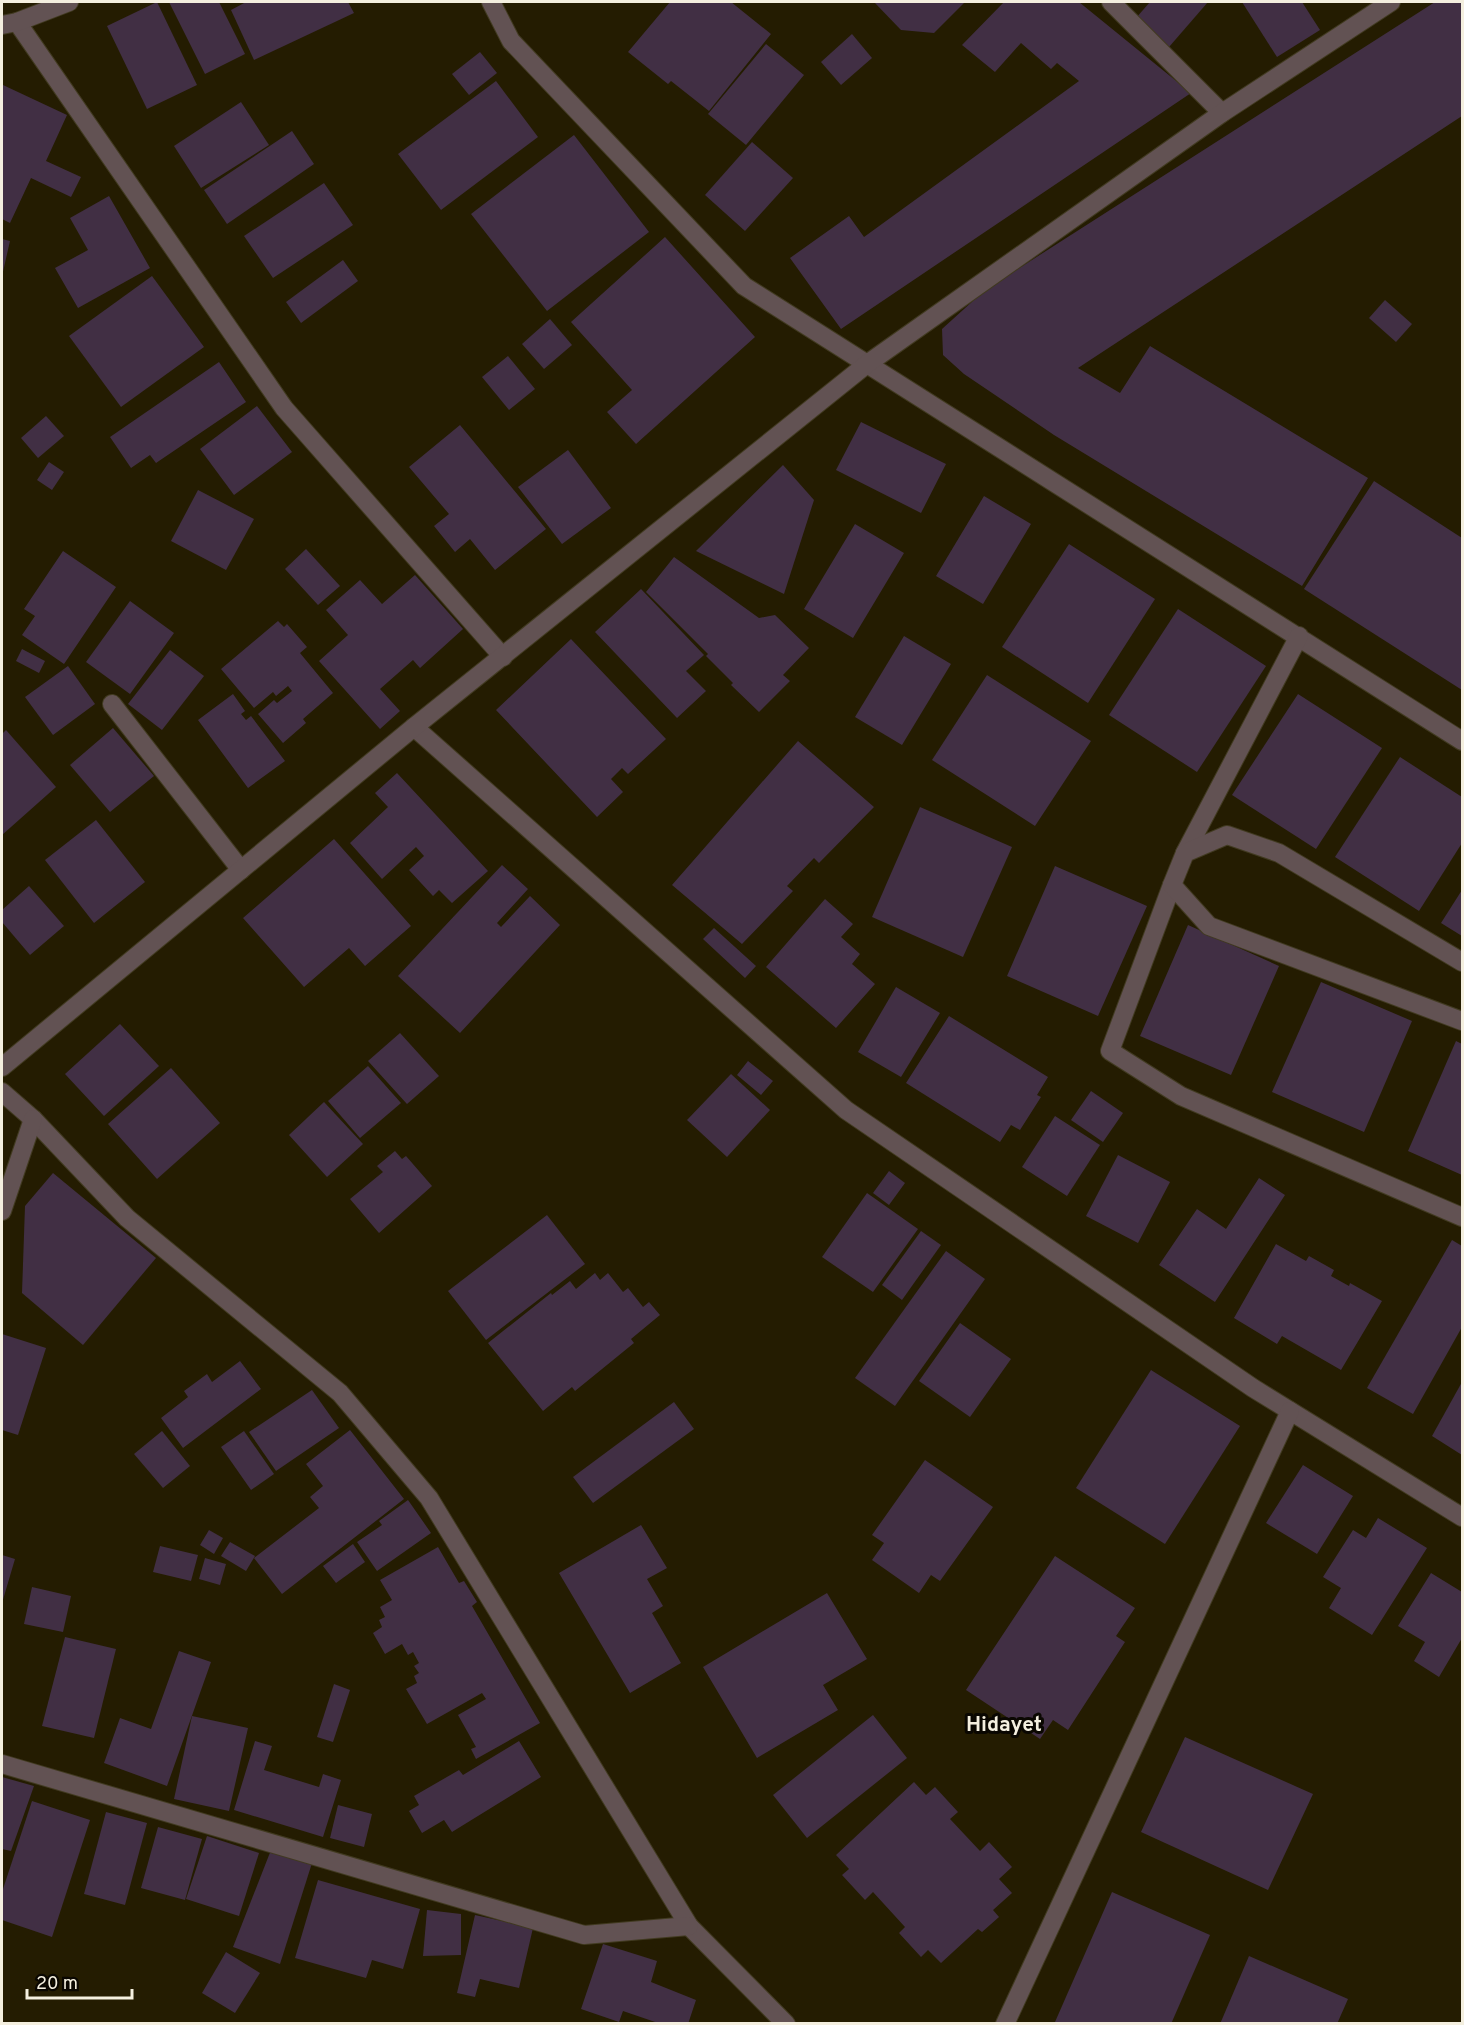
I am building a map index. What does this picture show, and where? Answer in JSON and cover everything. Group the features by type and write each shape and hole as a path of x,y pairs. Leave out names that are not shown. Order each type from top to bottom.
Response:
{"street":[{"path":"69,2 9,24 284,408 503,657"},
{"path":"491,2 511,41 744,286 1086,505 1299,636 1462,741"},
{"path":"1112,2 1222,113"},
{"path":"2,1067 414,727 867,364 1222,113 1391,2"},
{"path":"1299,636 1185,854 1110,1051 1181,1096 1462,1217"},
{"path":"112,705 241,870"},
{"path":"414,727 846,1110 1290,1411 1462,1516"},
{"path":"1185,854 1227,835 1279,853 1462,962"},
{"path":"1172,885 1209,926 1462,1021"},
{"path":"2,1092 33,1119 127,1218 340,1393 429,1498 689,1926 786,2024"},
{"path":"2,1210 33,1119"},
{"path":"1005,2024 1290,1411"},
{"path":"2,1764 584,1935 689,1926"}],"building":[{"path":"157,2 197,85 147,109 107,26"},
{"path":"169,2 219,2 245,54 205,74"},
{"path":"246,2 348,2 354,13 254,60 231,10"},
{"path":"670,2 731,2 771,34 709,111 671,81 668,84 628,52"},
{"path":"874,2 965,2 934,33 901,30"},
{"path":"1004,2 1079,2 1191,93 841,329 790,258 849,216 864,237 1079,81 1057,63 1051,69 1021,43 995,72 962,45"},
{"path":"1150,2 1208,2 1169,47 1136,18"},
{"path":"1242,2 1302,2 1320,30 1277,57"},
{"path":"1435,2 1462,2 1462,116 1078,368 1120,393 1150,346 1368,478 1302,586 1054,435 964,374 943,355 942,329 985,290"},
{"path":"852,34 872,58 841,85 821,62"},
{"path":"766,44 804,75 746,145 708,114"},
{"path":"480,52 497,73 469,95 452,74"},
{"path":"496,81 538,137 441,210 398,154"},
{"path":"3,85 67,115 46,161 81,177 71,197 31,178 10,223 2,219"},
{"path":"241,102 269,145 201,188 174,146"},
{"path":"292,131 314,164 227,224 204,190"},
{"path":"574,135 649,232 547,311 471,214"},
{"path":"752,142 793,178 745,231 705,195"},
{"path":"324,183 353,225 273,278 244,236"},
{"path":"109,196 150,268 78,308 55,268 88,250 70,218"},
{"path":"665,237 755,337 636,444 607,412 632,390 571,322"},
{"path":"2,239 10,241 2,276"},
{"path":"343,260 358,281 301,323 286,302"},
{"path":"152,276 204,347 121,407 69,336"},
{"path":"1385,300 1412,324 1396,342 1369,318"},
{"path":"550,319 572,345 544,369 522,344"},
{"path":"508,356 535,389 509,410 482,377"},
{"path":"219,362 246,402 156,463 150,455 131,468 110,437"},
{"path":"257,406 292,452 234,495 200,449"},
{"path":"46,416 64,436 38,458 21,438"},
{"path":"861,422 946,464 921,513 836,470"},
{"path":"460,425 546,529 495,570 470,539 455,552 434,526 449,514 409,467"},
{"path":"568,450 611,508 562,544 518,487"},
{"path":"49,462 64,472 52,490 37,480"},
{"path":"783,465 814,500 784,594 696,551"},
{"path":"1374,481 1462,538 1462,690 1304,589"},
{"path":"198,490 254,519 226,570 171,541"},
{"path":"984,496 1031,524 983,604 936,576"},
{"path":"855,524 904,553 853,638 804,609"},
{"path":"1069,544 1155,599 1088,703 1002,647"},
{"path":"306,549 340,586 318,605 285,569"},
{"path":"63,551 116,587 64,664 22,635 35,616 24,609"},
{"path":"674,557 759,618 775,615 809,648 783,675 790,681 759,712 731,685 733,683 706,656 708,654 646,592"},
{"path":"415,575 463,629 420,668 413,660 380,689 400,711 380,729 319,661 348,635 326,610 360,580 382,604"},
{"path":"641,589 704,655 686,671 706,691 677,718 595,632"},
{"path":"130,601 174,633 130,694 86,662"},
{"path":"1178,609 1266,666 1197,772 1109,715"},
{"path":"278,621 284,627 287,624 307,647 300,653 333,693 303,719 306,723 283,743 258,714 274,700 277,703 292,691 288,686 276,696 273,692 254,708 221,669"},
{"path":"904,636 951,664 902,745 855,717"},
{"path":"571,639 666,739 628,774 622,768 611,779 623,792 597,817 496,710"},
{"path":"22,649 45,661 39,673 16,661"},
{"path":"170,650 204,676 162,730 128,704"},
{"path":"68,666 95,704 53,735 25,697"},
{"path":"987,675 1091,741 1035,826 932,760"},
{"path":"233,694 245,711 241,714 246,720 251,716 285,761 248,788 198,720"},
{"path":"1298,694 1382,748 1316,849 1232,795"},
{"path":"113,728 154,776 110,812 70,765"},
{"path":"6,730 56,787 2,835 2,734"},
{"path":"798,741 874,807 819,863 814,858 787,886 793,891 742,944 672,885"},
{"path":"1400,757 1462,797 1462,843 1419,911 1335,857"},
{"path":"397,773 488,871 452,903 439,890 433,896 409,870 424,856 416,847 382,879 350,843 388,807 375,793"},
{"path":"920,807 1012,847 963,957 872,917"},
{"path":"96,820 145,882 94,923 45,860"},
{"path":"334,839 411,926 365,966 349,948 304,987 243,918"},
{"path":"502,865 528,889 497,923 501,927 530,896 560,925 460,1033 398,976"},
{"path":"1055,866 1147,906 1098,1016 1007,976"},
{"path":"29,886 64,926 30,955 2,922 2,910"},
{"path":"1462,890 1462,936 1441,923"},
{"path":"825,899 853,924 841,937 860,954 852,964 875,984 836,1028 766,967"},
{"path":"1188,925 1279,966 1231,1075 1140,1036"},
{"path":"714,928 756,966 745,978 703,939"},
{"path":"1321,982 1412,1021 1364,1132 1272,1092"},
{"path":"896,987 940,1013 901,1077 858,1052"},
{"path":"949,1016 1048,1077 1037,1095 1041,1097 1020,1130 1011,1125 1000,1142 906,1083"},
{"path":"120,1024 159,1066 104,1116 65,1074"},
{"path":"400,1033 439,1076 407,1104 368,1061"},
{"path":"1456,1041 1462,1044 1462,1175 1408,1151"},
{"path":"748,1061 773,1081 761,1095 737,1075"},
{"path":"368,1066 401,1103 360,1138 328,1101"},
{"path":"171,1068 220,1123 157,1179 108,1124"},
{"path":"731,1074 770,1110 727,1157 687,1120"},
{"path":"1091,1091 1123,1113 1103,1142 1071,1120"},
{"path":"324,1102 363,1144 327,1177 289,1135"},
{"path":"1055,1116 1100,1145 1067,1196 1022,1167"},
{"path":"395,1151 402,1159 406,1156 432,1186 379,1233 350,1199 383,1172 377,1166"},
{"path":"1118,1155 1170,1182 1138,1243 1086,1216"},
{"path":"889,1171 905,1183 889,1205 873,1193"},
{"path":"53,1173 156,1258 83,1345 22,1293 25,1206"},
{"path":"1259,1178 1285,1195 1215,1302 1159,1265 1197,1209 1226,1229"},
{"path":"867,1193 918,1229 873,1292 822,1257"},
{"path":"547,1215 585,1264 486,1340 448,1291"},
{"path":"921,1231 941,1245 902,1300 882,1285"},
{"path":"1452,1240 1462,1246 1462,1327 1413,1414 1367,1388"},
{"path":"1276,1244 1306,1261 1309,1256 1334,1270 1331,1276 1349,1286 1350,1283 1382,1301 1341,1370 1282,1336 1277,1344 1234,1318"},
{"path":"946,1251 985,1279 895,1406 855,1378"},
{"path":"595,1273 600,1280 608,1273 623,1292 628,1288 643,1307 649,1302 660,1315 631,1339 634,1343 575,1391 572,1387 543,1411 488,1343 551,1293 552,1295 570,1281 576,1289"},
{"path":"960,1323 1011,1359 970,1417 919,1381"},
{"path":"2,1334 46,1348 18,1435 2,1430"},
{"path":"240,1361 261,1389 183,1448 161,1418 188,1397 184,1391 207,1374 212,1382"},
{"path":"1151,1370 1240,1426 1165,1544 1076,1488"},
{"path":"1462,1382 1462,1455 1432,1436"},
{"path":"312,1390 339,1428 276,1471 249,1432"},
{"path":"674,1402 694,1429 593,1503 573,1477"},
{"path":"350,1430 404,1499 282,1594 254,1558 319,1508 310,1497 323,1486 306,1464"},
{"path":"162,1431 190,1466 163,1488 134,1454"},
{"path":"244,1431 274,1474 251,1490 221,1447"},
{"path":"925,1460 993,1507 940,1581 931,1575 919,1593 872,1560 884,1543 872,1535"},
{"path":"1303,1465 1353,1496 1317,1554 1266,1523"},
{"path":"408,1500 431,1533 377,1571 357,1542 382,1525 379,1521"},
{"path":"1378,1518 1427,1548 1372,1635 1329,1608 1341,1588 1323,1577 1353,1530 1366,1538"},
{"path":"641,1525 667,1568 647,1579 663,1606 652,1613 681,1663 630,1693 559,1573"},
{"path":"209,1530 223,1538 214,1554 200,1545"},
{"path":"230,1542 255,1556 246,1571 221,1556"},
{"path":"353,1544 365,1562 336,1583 323,1566"},
{"path":"160,1546 198,1555 191,1581 153,1572"},
{"path":"438,1547 459,1583 464,1581 477,1602 472,1606 540,1723 476,1759 471,1749 476,1747 458,1715 486,1699 482,1693 427,1724 406,1689 417,1683 414,1676 419,1673 414,1666 419,1663 413,1652 408,1655 402,1644 385,1654 373,1633 382,1627 379,1620 385,1617 380,1607 392,1600 380,1580"},
{"path":"2,1555 15,1559 2,1603"},
{"path":"1055,1556 1135,1608 1116,1636 1125,1642 1068,1730 1053,1720 1040,1739 966,1690"},
{"path":"205,1558 226,1564 220,1585 199,1579"},
{"path":"1431,1573 1462,1592 1462,1638 1439,1677 1414,1661 1425,1642 1398,1626"},
{"path":"32,1587 71,1596 63,1632 24,1624"},
{"path":"827,1593 867,1659 823,1685 838,1710 757,1758 703,1667"},
{"path":"65,1637 116,1649 94,1738 42,1726"},
{"path":"179,1651 211,1662 167,1786 104,1763 120,1718 151,1729"},
{"path":"334,1684 350,1690 333,1742 317,1737"},
{"path":"873,1715 907,1758 807,1838 773,1795"},
{"path":"192,1716 248,1728 229,1811 174,1799"},
{"path":"1185,1737 1313,1794 1268,1890 1141,1832"},
{"path":"255,1741 272,1746 264,1770 319,1787 323,1774 341,1780 323,1837 234,1810"},
{"path":"519,1741 541,1777 452,1832 444,1820 422,1833 409,1811 419,1805 414,1796 459,1770 463,1775"},
{"path":"2,1777 34,1786 11,1851 2,1849"},
{"path":"914,1782 926,1795 935,1787 958,1812 950,1819 980,1851 989,1842 1012,1867 999,1879 1012,1893 993,1910 999,1917 982,1932 978,1929 941,1963 928,1950 921,1957 899,1933 905,1927 873,1892 865,1900 842,1875 849,1869 836,1855"},
{"path":"32,1801 90,1820 52,1937 2,1920 2,1892"},
{"path":"338,1805 372,1814 364,1847 330,1838"},
{"path":"106,1812 147,1823 125,1905 84,1894"},
{"path":"158,1827 202,1839 185,1900 141,1888"},
{"path":"207,1836 259,1853 239,1916 186,1899"},
{"path":"271,1850 312,1863 280,1964 233,1947"},
{"path":"318,1880 420,1909 403,1969 372,1960 366,1978 295,1958"},
{"path":"1112,1892 1210,1935 1171,2024 1055,2022"},
{"path":"427,1910 461,1914 461,1955 423,1956"},
{"path":"475,1915 533,1928 519,1988 480,1979 475,1997 457,1993"},
{"path":"603,1944 657,1961 651,1982 696,2000 688,2024 661,2024 623,2011 619,2022 581,2009"},
{"path":"226,1952 260,1973 235,2013 202,1993"},
{"path":"1249,1956 1348,1999 1337,2024 1220,2024"}],"district":[{"name":"Hidayet","path":"1004,1724"}]}
